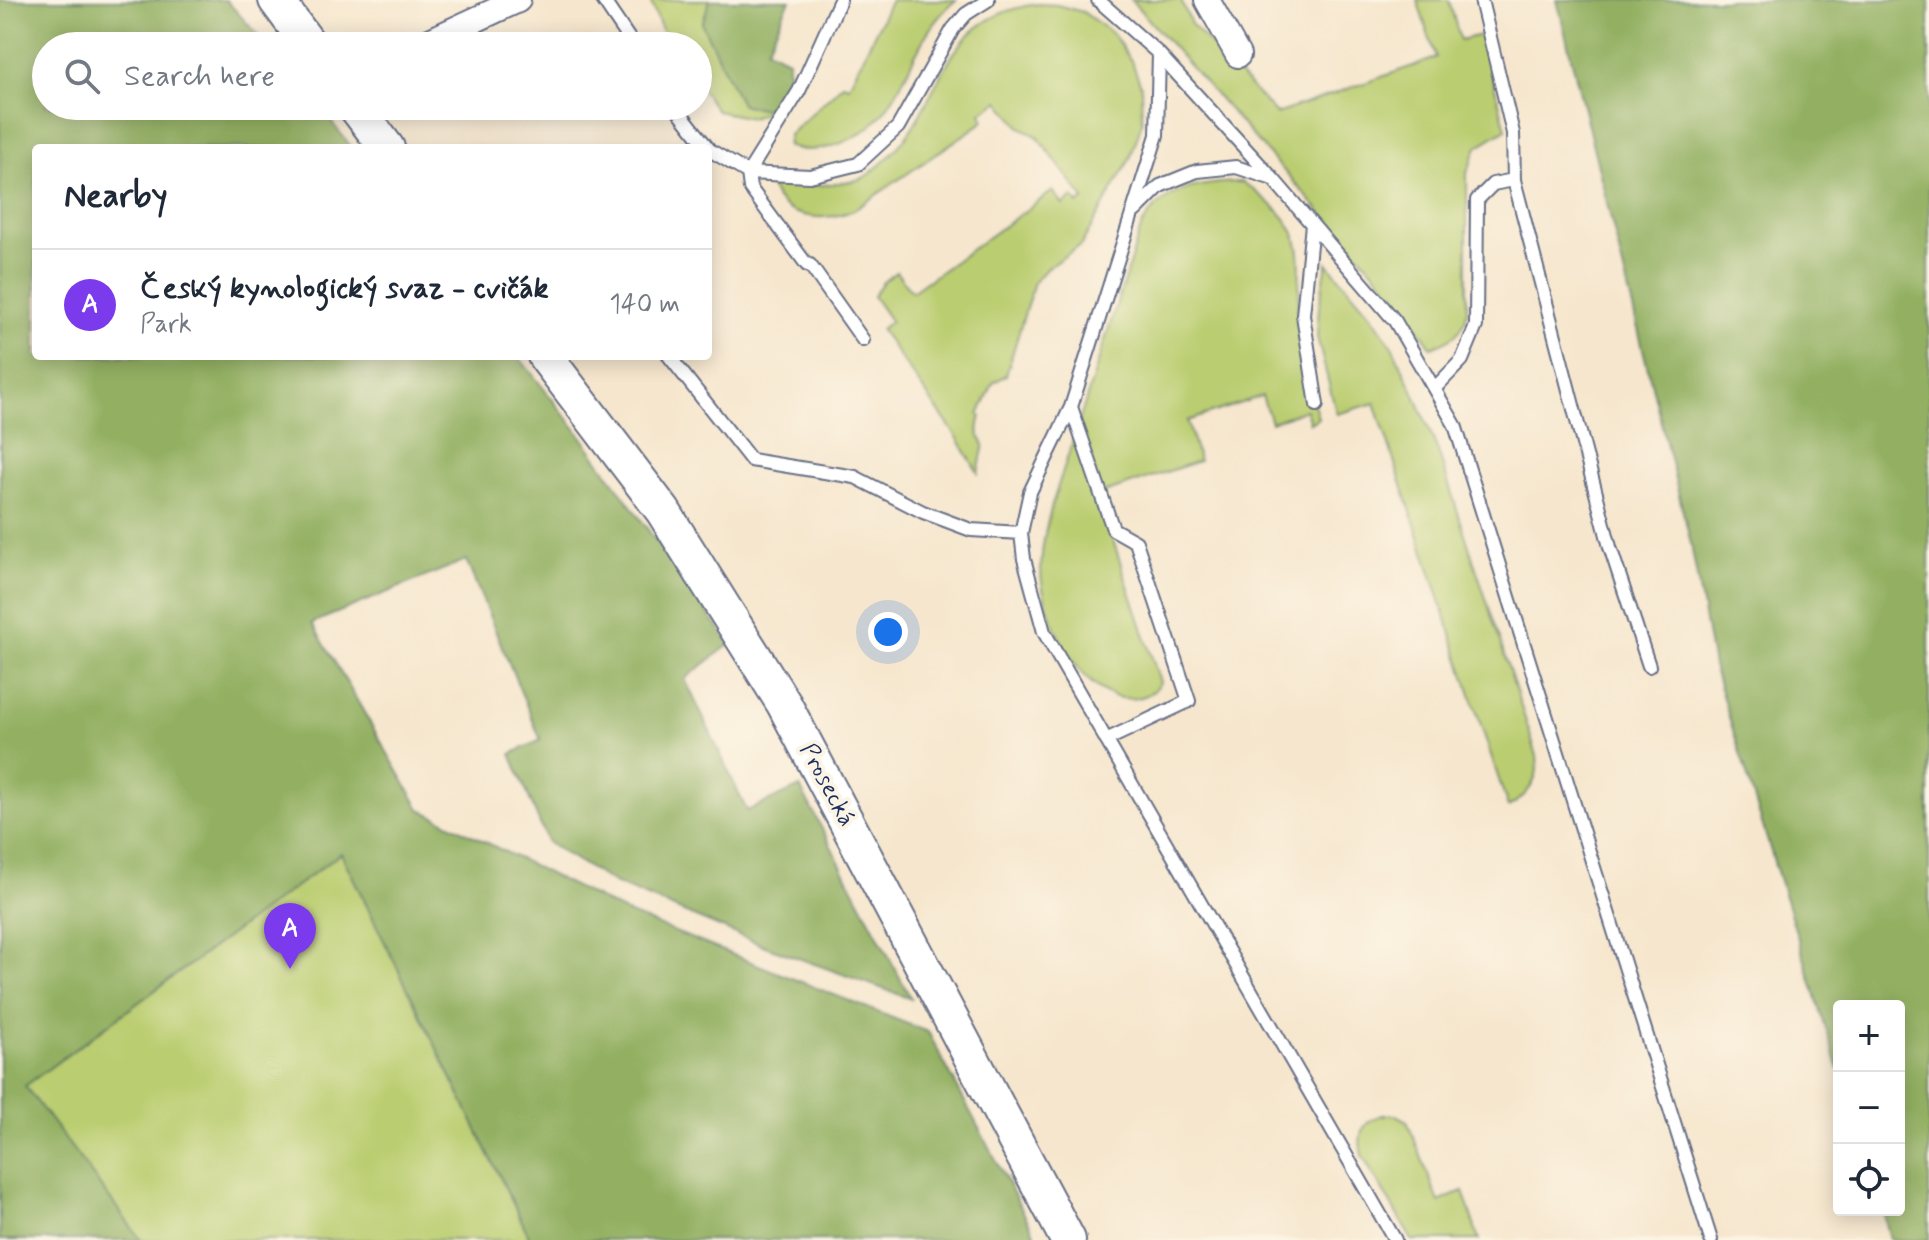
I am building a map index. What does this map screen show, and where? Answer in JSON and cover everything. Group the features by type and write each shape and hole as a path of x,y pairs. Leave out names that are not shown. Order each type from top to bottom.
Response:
{"main road":[{"path":"276,0 300,32"},
{"path":"366,120 384,144"},
{"name":"Prosecká","path":"548,360 663,511 784,704 1068,1240"}],"street":[{"path":"449,32 518,0"},
{"path":"1207,0 1238,55"}],"lane":[{"path":"603,0 625,32"},
{"path":"840,0 799,91 748,173 750,188 863,340"},
{"path":"712,150 748,173 810,176 858,164 898,127 953,29 966,14 988,0"},
{"path":"1098,0 1159,54 1274,180 1395,321 1455,425 1711,1240"},
{"path":"1481,0 1513,133 1514,180 1610,547 1649,666"},
{"path":"1159,54 1157,135 1071,407 1030,492 1021,533 1024,559 1044,632 1395,1240"},
{"path":"686,120 705,144"},
{"path":"1132,213 1160,186 1197,171 1236,167 1274,180"},
{"path":"1434,389 1462,360 1476,326 1477,200 1493,184 1514,180"},
{"path":"1312,224 1303,315 1317,405"},
{"path":"672,360 751,460 855,477 923,512 971,530 1021,533"},
{"path":"1071,407 1113,529 1136,542 1189,701 1106,740"}],"green space":[{"path":"0,0 226,0 255,32 32,32 32,120 330,120 349,144 32,144 32,360 521,360 576,429 730,644 685,679 747,811 800,787 911,999 765,946 614,883 548,843 511,754 541,740 466,560 312,623 420,809 627,913 928,1032 1038,1240 531,1240 341,853 25,1086 141,1240 0,1240"},
{"path":"650,0 710,0 702,24 706,32 663,32"},
{"path":"710,0 790,0 767,49 788,59 788,84 770,110 741,104 712,45 712,32 706,32 702,24"},
{"path":"891,0 956,0 924,39 890,103 875,121 856,136 829,147 808,150 787,145 789,135 843,84 849,86"},
{"path":"1131,0 1181,0 1191,24 1276,114 1436,58 1417,0 1449,0 1460,40 1481,35 1506,129 1477,147 1467,173 1467,312 1463,325 1455,335 1431,347 1402,304 1378,276"},
{"path":"1557,0 1929,0 1929,1240 1890,1240 1884,1216 1905,1216 1905,1000 1833,1000 1833,1051 1713,666 1691,544"},
{"path":"1039,4 1083,12 1113,34 1132,62 1141,86 1142,122 1130,159 1081,245 1047,268 1034,282 1006,375 993,383 979,415 979,434 984,444 978,473 957,437 880,329 891,322 873,296 883,282 896,272 912,292 1053,191 1063,205 1073,197 1078,204 1084,199 1037,136 1020,127 999,101 981,113 984,121 854,210 829,216 804,215 782,204 769,182 821,185 865,177 903,141 960,45 979,26 1004,12"},
{"path":"712,45 741,104 770,110 751,118 717,111 712,104"},
{"path":"1242,182 1283,216 1293,231 1300,264 1299,344 1318,418 1310,423 1306,410 1271,422 1262,396 1187,421 1199,461 1098,495 1160,682 1144,696 1117,697 1098,688 1082,673 1068,653 1048,609 1041,569 1049,517 1142,225 1161,202 1173,195 1199,186"},
{"path":"1327,263 1372,316 1392,346 1438,451 1537,756 1537,772 1531,786 1508,807 1375,403 1336,412 1317,337"},
{"path":"341,853 531,1240 141,1240 25,1086"},
{"path":"1382,1115 1396,1115 1407,1121 1439,1202 1463,1191 1479,1240 1412,1240 1362,1155 1360,1141 1363,1130 1370,1121"}],"place":[{"name":"Český kynologický svaz - cvičák","path":"290,969"}]}
